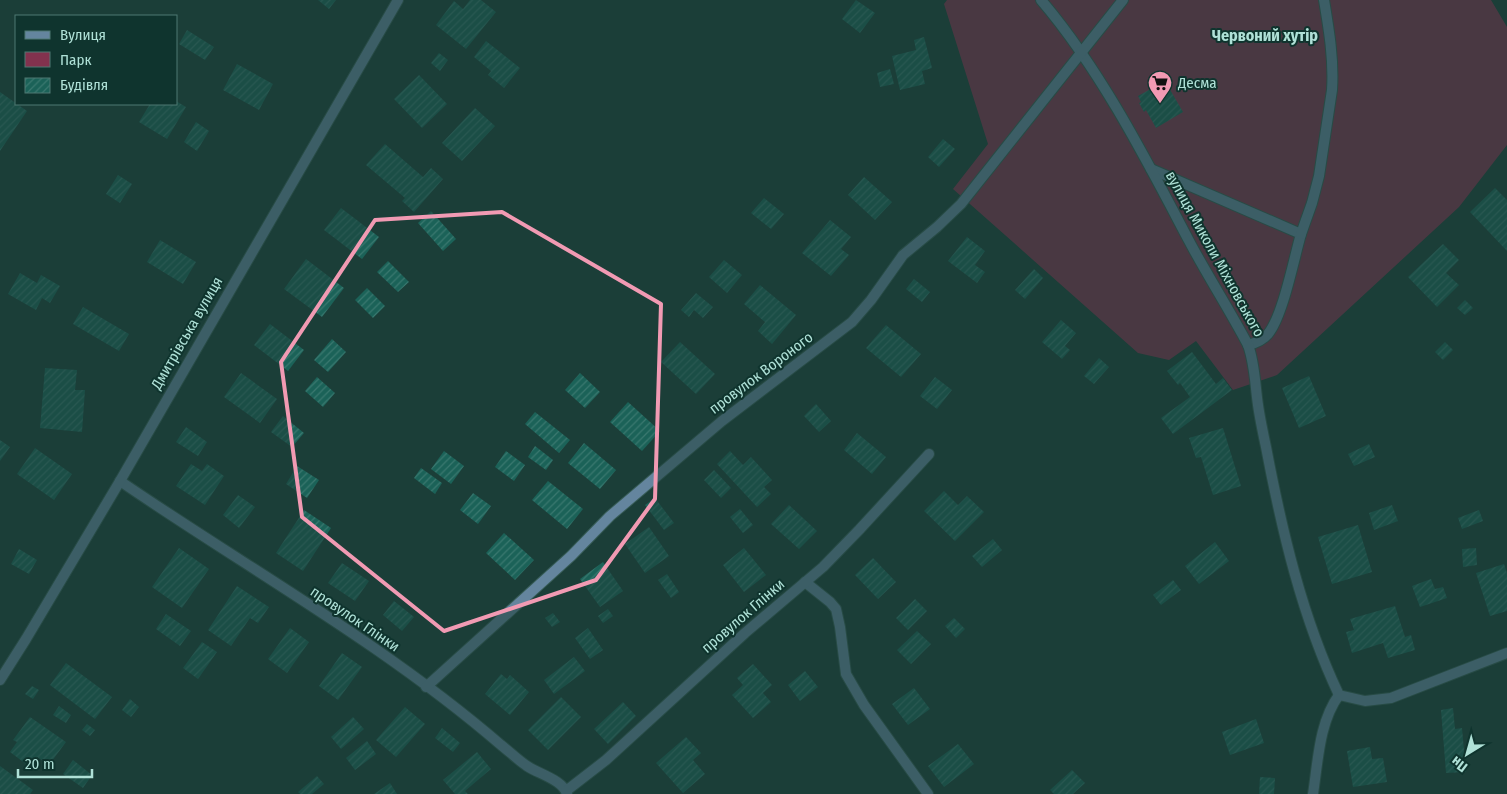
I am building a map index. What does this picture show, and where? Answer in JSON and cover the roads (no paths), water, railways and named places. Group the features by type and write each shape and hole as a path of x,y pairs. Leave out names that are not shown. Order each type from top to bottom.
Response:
{"street":[{"name":"Дмитрівська вулиця","path":"0,680 120,481 398,0"},
{"name":"вулиця Миколи Міхновського","path":"1041,0 1081,53 1151,169 1248,345 1253,366 1258,406 1285,536 1312,631 1325,666 1339,695"},
{"path":"1081,53 1123,0"},
{"path":"1248,345 1263,339 1273,326 1282,302 1319,176 1333,76 1331,43 1324,0"},
{"name":"провулок Вороного","path":"426,687 571,556 610,516 722,421 852,322 871,300 903,255 937,228 961,204 1081,53"},
{"path":"1151,169 1301,234"},
{"name":"провулок Глінки","path":"120,481 372,646 481,728 520,762 554,781 566,792 606,760 745,633 805,582 849,541 929,454"},
{"name":"провулок Глінки","path":"805,582 836,609 846,674 864,705 928,794"},
{"path":"1313,794 1326,722 1333,703 1339,695 1365,701 1391,698 1507,653"}],"place":[{"name":"Десма","path":"1160,104"}],"district":[{"name":"Червоний хутір","path":"1265,35"}]}
